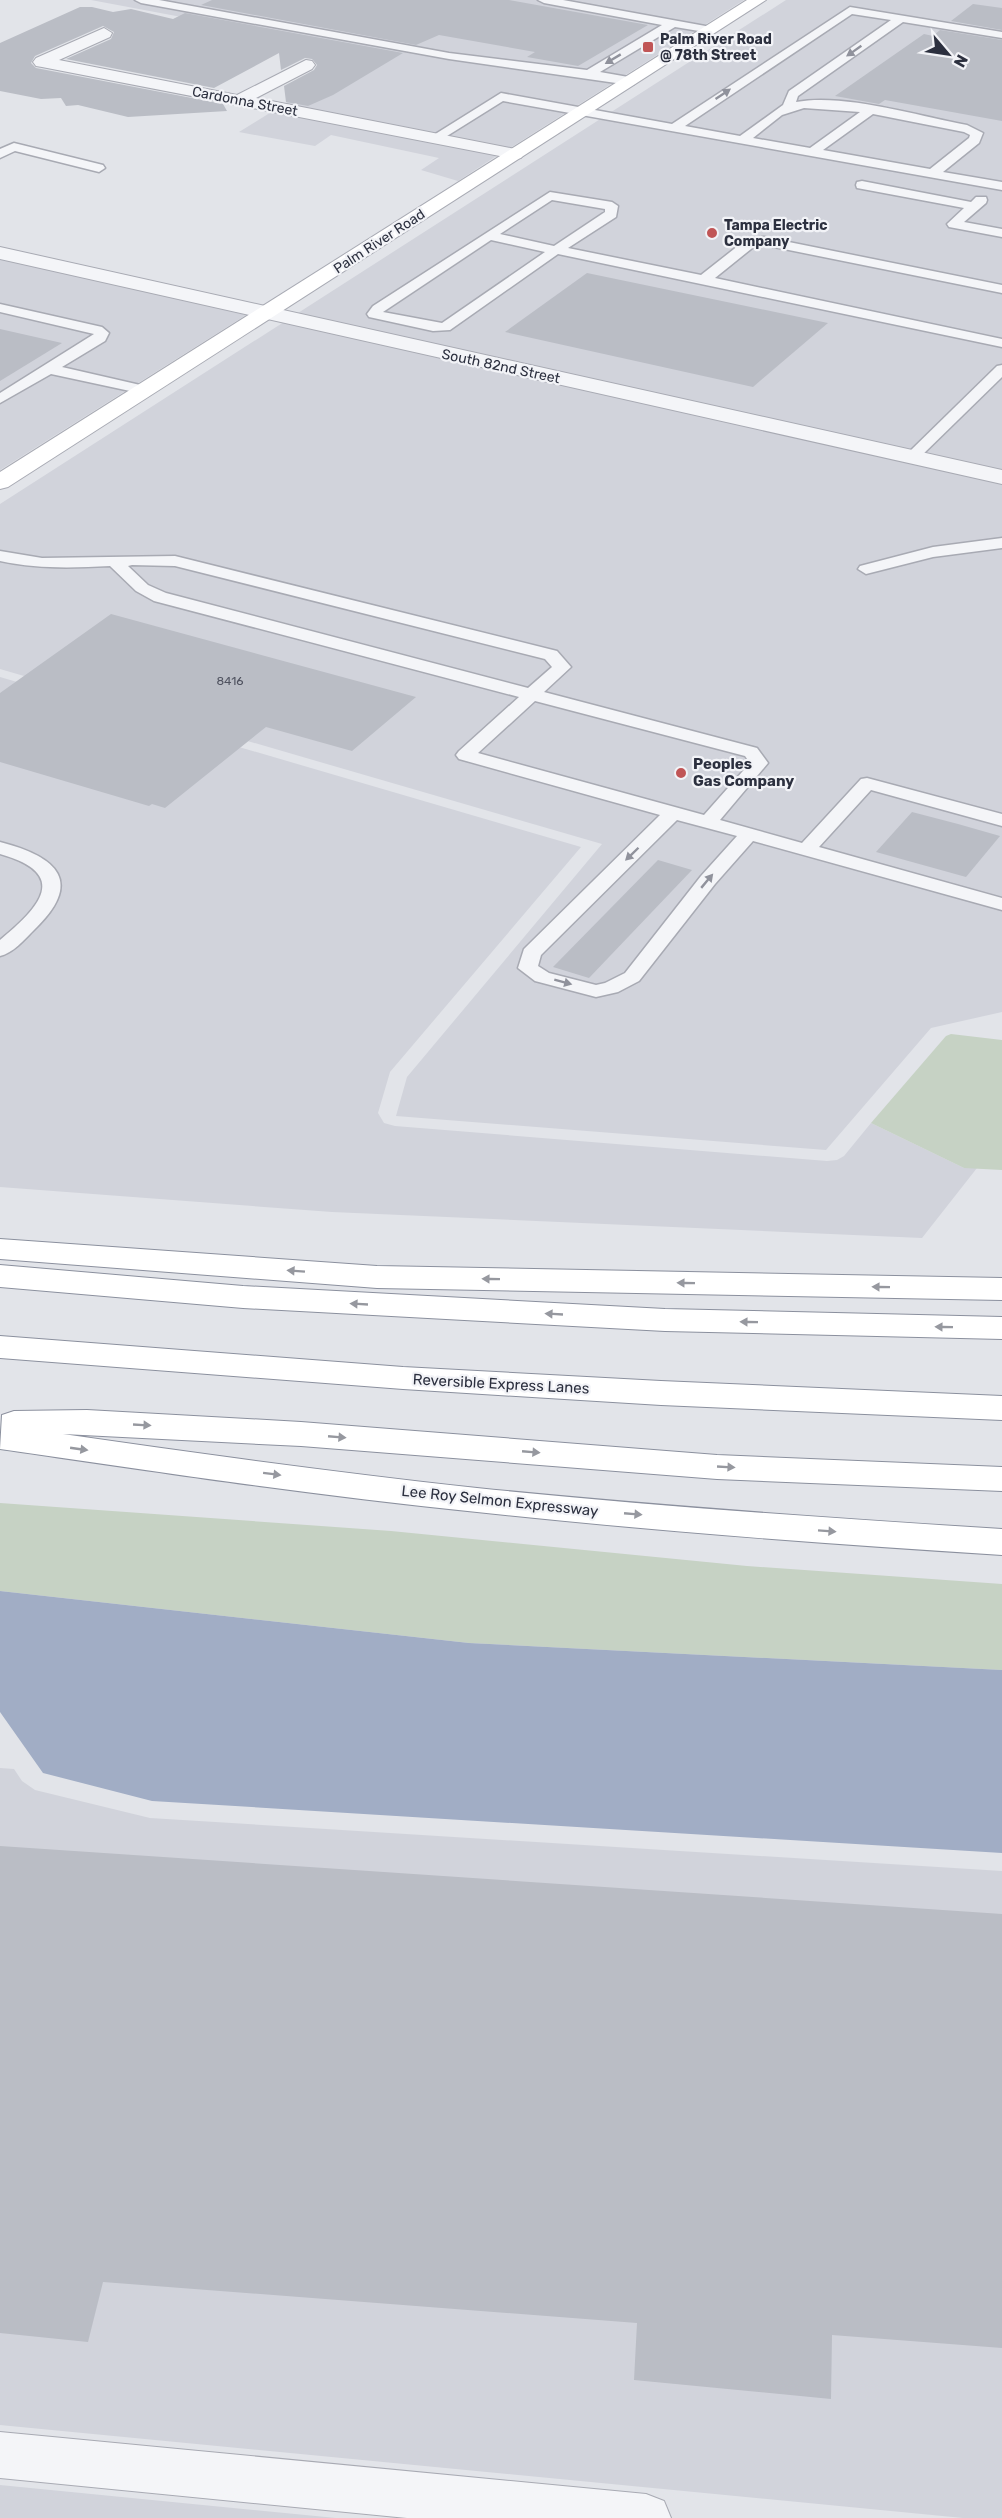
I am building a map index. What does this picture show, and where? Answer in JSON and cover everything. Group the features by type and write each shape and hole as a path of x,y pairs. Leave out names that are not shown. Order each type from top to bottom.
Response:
{"main road":[{"name":"Palm River Road","path":"0,482 758,0"},
{"path":"0,1249 377,1277 1002,1289"},
{"path":"0,1276 243,1297 653,1320 1002,1328"},
{"name":"Reversible Express Lanes","path":"0,1347 415,1378 661,1393 1002,1408"},
{"path":"0,1425 21,1422 87,1422 289,1433 717,1467 1002,1479"},
{"name":"Lee Roy Selmon Expressway","path":"0,1437 172,1462 476,1500 790,1528 1002,1542"}],"street":[{"name":"Cardonna Street","path":"104,33 42,62 515,154"},
{"path":"240,100 306,65"},
{"name":"South 82nd Street","path":"0,253 1002,477"},
{"path":"0,2455 646,2518"}],"lane":[{"path":"141,0 449,57 630,81"},
{"path":"598,10 614,0"},
{"path":"552,1 711,30"},
{"path":"675,127 850,10 1002,35"},
{"path":"744,140 788,107 794,94 902,18"},
{"path":"589,74 673,23"},
{"path":"435,138 518,88"},
{"path":"501,97 1000,185"},
{"path":"788,107 825,104 967,129 977,133 975,140 933,173"},
{"path":"813,152 870,111"},
{"path":"0,143 99,168"},
{"path":"0,154 14,147"},
{"path":"862,185 974,206"},
{"path":"1000,185 954,224 1002,233"},
{"path":"550,196 612,206 611,214 556,250 445,327 433,327 374,314 378,309 550,196"},
{"path":"489,236 1002,343"},
{"path":"704,280 753,240 1002,289"},
{"path":"0,308 102,333 100,338 0,399"},
{"path":"49,369 144,390"},
{"path":"912,457 1002,369"},
{"path":"866,569 912,556 1002,543"},
{"path":"0,556 12,560 54,562 175,561 551,655 562,667 465,755 1002,904"},
{"path":"112,560 142,588 160,597 751,752 759,763 708,822"},
{"path":"806,850 867,783 1002,820"},
{"path":"673,813 531,953 528,968 542,977 596,991 611,988 632,977 708,880 749,834"},
{"path":"0,848 38,862 49,871 52,884 49,903 0,950"}],"shaded area":[{"path":"91,0 744,0 510,148 284,104 367,52"},
{"path":"786,0 1002,0 1002,1012 931,1028 826,1150 396,1116 407,1077 602,844 0,669 0,504"},
{"path":"273,111 498,155 458,181 421,170 439,158 331,135 315,146 239,132"},
{"path":"0,258 246,315 0,470"},
{"path":"0,677 581,847 390,1072 378,1113 384,1123 395,1126 827,1161 837,1160 844,1156 871,1123 964,1168 977,1168 922,1238 332,1212 0,1187"},
{"path":"0,1768 14,1769 22,1781 35,1790 150,1818 1002,1871 1002,2518 963,2518 0,2425"},
{"path":"0,2485 336,2518 0,2518"}],"green space":[{"path":"951,1034 1002,1040 1002,1170 964,1168 871,1123 946,1036"},
{"path":"0,1503 391,1531 747,1566 1002,1584 1002,1670 469,1643 0,1591"}],"water":[{"path":"0,1591 469,1643 1002,1670 1002,1853 152,1801 43,1773 0,1712"}],"building":[{"path":"212,0 509,0 648,25 578,66 527,57 535,52 439,35 416,45 201,5"},
{"path":"973,4 1002,8 1002,30 951,21"},
{"path":"80,7 113,12 131,9 173,19 185,13 403,53 333,95 308,106 286,102 284,86 314,70 317,65 312,59 305,58 281,70 279,53 214,88 66,59 111,39 114,32 103,26 35,56 31,63 36,68 223,104 227,111 128,117 78,105 66,106 61,98 41,99 0,91 0,43"},
{"path":"940,30 1002,40 1002,121 885,100 879,104 835,96 924,34 933,36"},
{"path":"587,273 828,323 753,387 505,332"},
{"path":"0,329 62,343 0,381"},
{"path":"111,614 416,697 352,751 266,727 165,808 152,804 149,806 0,762 0,693"},
{"path":"912,812 1000,836 966,877 876,852"},
{"path":"658,860 692,870 589,978 553,967"},
{"path":"0,1846 1002,1914 1002,2348 832,2335 831,2399 634,2380 637,2323 103,2282 88,2342 0,2333"}],"place":[{"name":"Palm River Road @ 78th Street","path":"648,47"},
{"name":"Tampa Electric Company","path":"712,233"},
{"name":"Peoples Gas Company","path":"681,773"}]}
